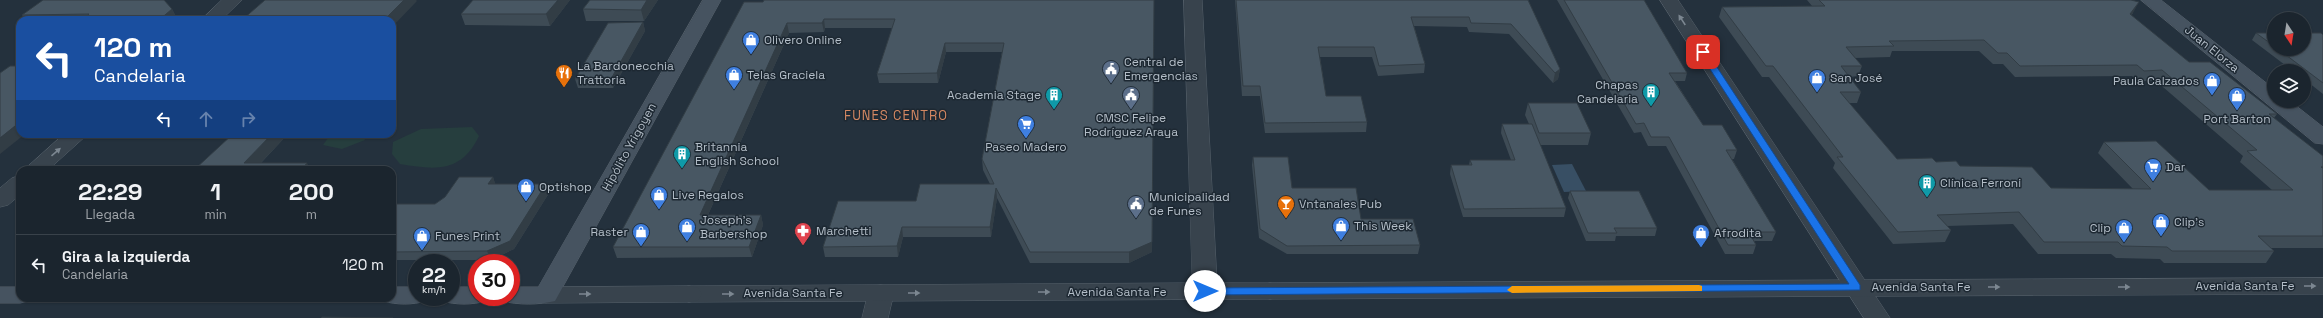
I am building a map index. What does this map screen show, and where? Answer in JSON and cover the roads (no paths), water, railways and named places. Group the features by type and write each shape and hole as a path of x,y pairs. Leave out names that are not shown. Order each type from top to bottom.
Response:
{"main road":[{"name":"Hipólito Yrigoyen","path":"546,295 712,0"},
{"name":"Juan Elorza","path":"2150,0 2267,93"},
{"path":"2286,108 2323,138"},
{"path":"0,295 16,295"},
{"path":"396,295 408,295"},
{"name":"Avenida Santa Fe","path":"520,295 546,295"}],"street":[{"path":"215,16 233,0"},
{"path":"1193,0 1205,291"},
{"path":"1669,0 1877,318"},
{"path":"40,166 72,138"},
{"path":"0,200 16,186"},
{"name":"Avenida Santa Fe","path":"546,295 2323,286"},
{"path":"875,318 881,293"}],"water":[{"path":"1572,164 1586,191 1564,192 1552,165"}],"place":[{"name":"Olivero Online","path":"751,55"},
{"name":"Central de Emergencias","path":"1111,84"},
{"name":"La Bardonecchia Trattoria","path":"564,88"},
{"name":"Telas Graciela","path":"734,90"},
{"name":"San José","path":"1817,93"},
{"name":"Paula Calzados","path":"2212,96"},
{"name":"Chapas Candelaria","path":"1651,107"},
{"name":"Academia Stage","path":"1054,110"},
{"name":"CMSC Felipe Rodríguez Araya","path":"1131,110"},
{"name":"Port Barton","path":"2237,111"},
{"name":"Paseo Madero","path":"1026,139"},
{"name":"Britannia English School","path":"682,169"},
{"name":"Dar","path":"2153,182"},
{"name":"Clínica Ferroni","path":"1927,198"},
{"name":"Optishop","path":"526,202"},
{"name":"Live Regalos","path":"659,210"},
{"name":"Municipalidad de Funes","path":"1136,219"},
{"name":"Vntanales Pub","path":"1286,219"},
{"name":"Clip's","path":"2161,237"},
{"name":"This Week","path":"1341,241"},
{"name":"Joseph's Barbershop","path":"687,242"},
{"name":"Clip","path":"2124,243"},
{"name":"Marchetti","path":"803,246"},
{"name":"Raster","path":"641,247"},
{"name":"Afrodita","path":"1701,248"},
{"name":"Funes Print","path":"422,251"}],"district":[{"name":"FUNES CENTRO","path":"896,115"}]}
